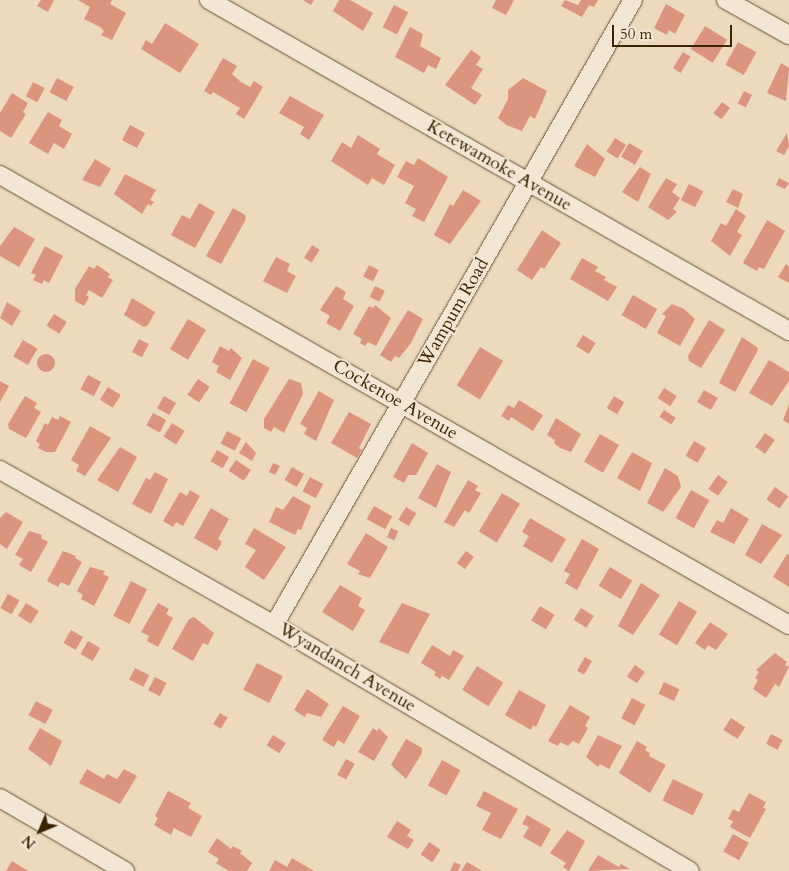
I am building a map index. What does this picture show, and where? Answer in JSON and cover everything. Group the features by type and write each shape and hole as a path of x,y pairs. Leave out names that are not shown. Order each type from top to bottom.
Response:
{"street":[{"name":"Ketewamoke Avenue","path":"209,0 789,331"},
{"name":"Wampum Road","path":"274,625 633,0"},
{"path":"726,0 789,36"},
{"name":"Cockenoe Avenue","path":"0,175 789,625"},
{"name":"Wyandanch Avenue","path":"0,470 274,625 690,871"},
{"path":"0,798 125,871"}],"building":[{"path":"41,0 54,0 48,12 37,6"},
{"path":"78,0 112,0 110,4 126,13 112,40 101,35 104,31 100,27 84,19 90,7"},
{"path":"303,0 314,0 311,5"},
{"path":"339,0 350,0 373,13 363,31 333,11"},
{"path":"496,0 514,0 506,15 492,8"},
{"path":"565,0 578,5 581,0 598,0 594,7 589,5 582,17 561,6"},
{"path":"666,4 685,15 675,34 669,30 667,35 654,28"},
{"path":"394,5 408,12 397,35 383,27"},
{"path":"165,23 199,44 180,73 141,49 146,40 152,44"},
{"path":"705,26 727,40 713,63 691,49"},
{"path":"410,27 423,34 420,46 441,58 436,69 428,65 424,73 395,57"},
{"path":"738,42 756,52 744,75 725,65"},
{"path":"471,50 481,57 476,65 483,69 471,88 482,95 475,105 445,85"},
{"path":"683,52 691,57 681,73 673,68"},
{"path":"223,58 237,66 232,74 241,82 250,87 254,81 263,87 244,119 236,114 240,108 213,92 211,95 204,91"},
{"path":"781,63 789,68 786,101 767,93"},
{"path":"57,78 74,87 66,101 49,92"},
{"path":"523,78 547,91 535,119 530,116 522,131 506,125 498,118 508,99 508,90"},
{"path":"33,82 45,88 37,102 26,96"},
{"path":"744,91 752,95 746,108 738,103"},
{"path":"12,93 28,103 23,112 26,114 11,138 0,131 0,113"},
{"path":"290,96 324,115 309,140 300,134 304,127 279,113"},
{"path":"722,102 730,108 722,119 714,113"},
{"path":"48,112 62,120 59,126 72,134 64,149 54,143 48,154 29,143"},
{"path":"130,125 145,133 137,148 122,140"},
{"path":"787,133 789,146 784,155 776,151"},
{"path":"358,135 380,149 377,154 395,165 384,185 372,178 368,185 331,161 342,142 351,148"},
{"path":"615,138 626,145 618,158 607,152"},
{"path":"629,143 643,151 635,165 621,157"},
{"path":"587,144 605,159 595,177 574,166"},
{"path":"418,158 448,177 424,222 412,216 416,209 405,203 414,186 397,177 406,161 414,165"},
{"path":"95,159 111,169 100,187 82,180"},
{"path":"640,167 651,174 638,202 622,192"},
{"path":"125,174 156,190 150,200 154,202 151,206 148,204 142,214 114,194"},
{"path":"666,178 677,184 672,192 680,198 673,209 677,212 668,220 648,207"},
{"path":"779,178 789,183 785,189 776,185"},
{"path":"689,184 703,191 695,207 681,200"},
{"path":"733,189 743,194 738,208 726,202"},
{"path":"463,190 481,201 450,244 434,235 450,204 453,206"},
{"path":"199,203 215,212 195,248 171,235 182,215 190,219"},
{"path":"233,208 245,215 246,219 221,264 206,256"},
{"path":"736,209 746,216 737,232 742,235 730,256 711,241 721,223 726,226"},
{"path":"767,220 785,231 764,269 759,267 757,271 743,263"},
{"path":"14,227 35,239 19,267 0,256 0,246"},
{"path":"542,230 561,243 544,269 541,267 532,280 517,270"},
{"path":"312,245 320,250 312,262 304,258"},
{"path":"45,246 63,256 49,283 44,280 42,284 33,280 36,275 31,273"},
{"path":"276,257 290,264 287,271 296,276 287,293 263,281"},
{"path":"582,258 598,267 595,271 606,277 604,280 617,287 608,301 570,279"},
{"path":"786,264 789,266 789,283 778,277"},
{"path":"97,265 110,274 108,277 113,280 102,298 89,290 86,295 89,297 84,306 75,301 75,289 89,266 94,269"},
{"path":"369,265 379,270 373,282 363,277"},
{"path":"336,286 346,292 343,299 354,306 340,331 326,323 330,316 320,310"},
{"path":"375,286 385,291 379,302 370,297"},
{"path":"633,295 657,309 646,329 622,315"},
{"path":"132,298 155,312 148,325 144,327 124,315"},
{"path":"7,302 21,311 12,326 0,318"},
{"path":"672,304 684,309 695,319 680,346 657,333 666,316 662,314"},
{"path":"375,305 391,318 376,346 368,342 365,346 360,343 362,339 353,334 369,306 373,308"},
{"path":"408,310 423,319 411,343 399,358 395,356 391,362 380,355"},
{"path":"54,314 67,322 59,334 47,326"},
{"path":"188,319 206,330 188,360 170,349"},
{"path":"709,320 725,330 701,368 689,361 688,356"},
{"path":"583,335 596,343 589,354 576,346"},
{"path":"742,337 758,348 735,392 719,383"},
{"path":"139,339 149,344 142,357 132,352"},
{"path":"23,340 38,349 28,365 13,356"},
{"path":"220,346 229,351 231,348 242,358 230,380 216,372 219,366 212,362"},
{"path":"480,347 503,361 480,399 457,386"},
{"path":"42,354 50,354 55,359 53,370 42,372 37,367 37,359"},
{"path":"253,359 270,368 246,412 230,403"},
{"path":"769,360 789,372 789,381 772,406 749,393"},
{"path":"88,375 101,382 94,396 80,389"},
{"path":"198,379 210,387 199,403 187,395"},
{"path":"289,379 301,383 303,394 284,433 274,427 271,432 264,428 264,419"},
{"path":"0,381 9,386 0,402"},
{"path":"108,387 121,395 113,408 100,400"},
{"path":"664,388 677,396 670,406 658,398"},
{"path":"704,390 718,398 711,410 697,402"},
{"path":"319,391 334,400 316,441 304,434 307,428 300,424"},
{"path":"25,396 37,403 34,408 41,412 26,438 9,429 8,424"},
{"path":"164,396 176,403 169,415 157,408"},
{"path":"614,396 624,402 617,414 607,408"},
{"path":"519,400 543,415 533,431 511,417 509,421 501,416 508,405 514,408"},
{"path":"789,404 789,424 783,420"},
{"path":"664,410 676,418 671,424 660,417"},
{"path":"349,412 371,424 359,448 362,450 357,458 331,443"},
{"path":"153,413 166,420 160,432 146,425"},
{"path":"60,416 71,422 55,452 46,452 38,448 40,444 36,441 45,423 48,425 52,417 58,420"},
{"path":"556,418 581,434 571,452 560,448 554,443 555,440 547,435"},
{"path":"172,423 185,431 176,445 164,437"},
{"path":"90,426 111,438 85,476 76,471 79,465 71,460"},
{"path":"227,431 241,438 235,451 221,443"},
{"path":"765,433 775,440 765,454 755,447"},
{"path":"600,434 619,445 603,473 584,462"},
{"path":"694,441 706,448 698,463 686,456"},
{"path":"246,442 256,453 252,461 239,453"},
{"path":"412,443 428,453 416,475 408,475 404,483 393,477"},
{"path":"120,447 137,457 118,492 97,480"},
{"path":"217,450 229,457 223,468 210,461"},
{"path":"632,452 652,463 640,491 617,478"},
{"path":"236,460 251,470 244,481 229,471"},
{"path":"273,463 280,466 275,475 269,472"},
{"path":"437,464 451,472 436,508 418,498"},
{"path":"292,467 304,474 297,487 284,480"},
{"path":"665,468 678,476 681,487 663,512 647,503"},
{"path":"155,472 168,479 151,514 132,504 146,478 150,480"},
{"path":"718,475 728,482 718,496 708,489"},
{"path":"310,477 323,484 316,498 302,491"},
{"path":"468,480 478,486 475,490 481,493 469,513 465,510 454,527 444,522"},
{"path":"775,487 788,496 780,508 766,499"},
{"path":"190,490 200,496 183,526 176,522 173,527 163,521 180,492 187,496"},
{"path":"691,490 709,500 694,528 675,518"},
{"path":"502,493 520,504 497,542 479,532"},
{"path":"293,496 311,506 301,530 298,529 295,535 269,522 276,507 283,510"},
{"path":"374,506 392,516 385,529 367,519"},
{"path":"406,507 416,513 409,526 398,520"},
{"path":"211,508 229,519 218,539 222,542 217,551 194,538"},
{"path":"731,508 749,519 734,544 710,532 717,520 723,523"},
{"path":"6,512 23,522 7,549 0,544 0,518"},
{"path":"530,518 566,539 552,563 523,546 529,536 522,532"},
{"path":"762,524 782,535 761,564 745,555"},
{"path":"254,528 286,547 264,580 245,567 256,550 245,544"},
{"path":"391,528 398,531 394,540 387,537"},
{"path":"29,531 42,535 41,538 48,542 31,572 19,565 23,559 15,555"},
{"path":"366,533 388,547 370,578 358,574 360,571 347,564"},
{"path":"582,539 599,549 577,590 565,583 570,574 564,571"},
{"path":"63,551 76,556 75,558 82,562 69,586 61,582 58,587 47,581"},
{"path":"466,551 474,557 465,569 457,563"},
{"path":"787,554 789,555 789,587 773,577"},
{"path":"90,567 105,571 103,574 109,577 94,606 81,599 83,595 77,591"},
{"path":"610,567 632,580 621,599 599,586"},
{"path":"131,581 147,589 129,624 113,616"},
{"path":"641,583 660,595 633,635 618,626"},
{"path":"340,585 362,598 358,606 365,610 353,631 322,612"},
{"path":"8,594 19,600 12,614 0,608"},
{"path":"679,601 697,612 677,645 659,634"},
{"path":"26,603 39,611 31,624 18,616"},
{"path":"158,603 169,609 166,614 173,618 158,647 147,641 149,636 141,632"},
{"path":"402,603 430,614 408,654 379,642"},
{"path":"540,606 555,615 546,629 531,621"},
{"path":"581,608 594,616 586,628 574,620"},
{"path":"194,617 214,633 208,645 203,643 193,661 172,649 189,619"},
{"path":"710,622 728,634 716,650 708,645 705,650 695,643"},
{"path":"71,630 83,637 76,650 64,643"},
{"path":"88,641 100,648 93,661 81,654"},
{"path":"432,645 450,656 453,650 464,656 449,680 442,676 440,679 434,675 436,672 421,663"},
{"path":"775,653 787,662 785,665 789,667 779,687 775,684 766,698 753,689 758,680 755,678 759,672 756,670"},
{"path":"585,657 592,661 584,675 577,671"},
{"path":"257,663 283,676 269,703 243,690"},
{"path":"635,665 645,672 637,683 627,676"},
{"path":"477,666 503,682 488,706 462,690"},
{"path":"135,668 149,675 143,687 129,680"},
{"path":"155,677 167,683 160,696 148,690"},
{"path":"664,682 679,689 674,701 659,694"},
{"path":"307,689 329,704 321,717 307,713 305,717 294,710"},
{"path":"519,690 546,705 536,727 533,725 531,730 505,715"},
{"path":"632,698 645,705 634,725 621,718"},
{"path":"36,701 53,710 45,724 28,715"},
{"path":"570,705 590,717 585,726 588,728 579,744 573,741 568,746 560,742 558,746 548,741"},
{"path":"343,706 360,716 344,744 338,740 334,747 322,740"},
{"path":"220,713 228,718 221,729 213,724"},
{"path":"731,718 745,727 738,739 723,730"},
{"path":"40,728 62,741 51,766 28,749"},
{"path":"373,728 377,731 379,728 388,737 374,761 358,752"},
{"path":"771,734 783,740 778,750 766,744"},
{"path":"273,735 286,743 279,753 267,745"},
{"path":"598,735 622,746 609,769 600,764 598,767 586,757"},
{"path":"406,739 422,748 422,753 406,779 391,765"},
{"path":"637,741 647,747 645,750 650,753 649,756 666,765 650,793 619,773"},
{"path":"346,759 355,764 346,780 337,775"},
{"path":"442,760 460,770 446,796 428,785"},
{"path":"87,769 104,779 107,774 117,779 124,769 137,776 120,804 79,783"},
{"path":"673,779 704,794 693,815 662,801"},
{"path":"168,791 191,803 188,808 202,816 191,837 174,828 171,835 154,825 158,818 155,816"},
{"path":"484,791 518,809 501,839 482,830 491,813 476,806"},
{"path":"749,793 766,802 763,808 766,809 750,838 730,827 733,821 728,819 733,809 739,812"},
{"path":"527,815 551,829 541,847 523,837 529,827 522,824"},
{"path":"397,821 411,830 407,836 414,840 408,849 387,837"},
{"path":"567,830 585,841 569,871 563,867 566,863 550,853"},
{"path":"733,834 749,843 739,860 723,851"},
{"path":"217,838 231,849 233,846 242,851 240,853 252,863 247,871 229,871 216,863 219,859 208,852"},
{"path":"429,842 441,850 432,862 421,854"},
{"path":"598,855 619,867 621,864 630,869 588,871"},
{"path":"292,858 314,871 269,871 275,860 287,867"},
{"path":"12,861 28,871 6,871"},
{"path":"454,862 461,865 458,871 450,871"},
{"path":"467,862 482,871 461,871"}]}
